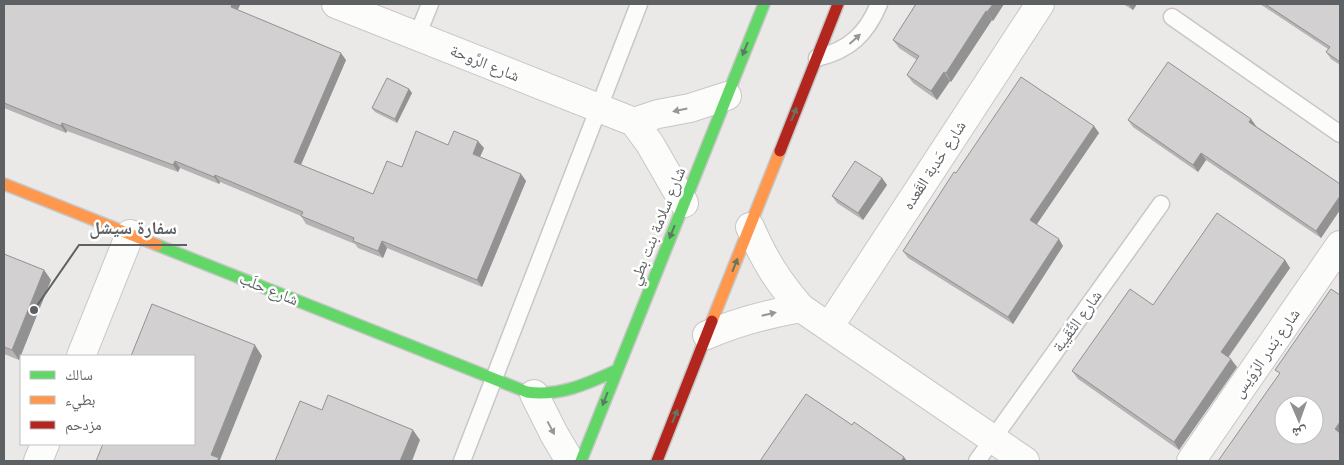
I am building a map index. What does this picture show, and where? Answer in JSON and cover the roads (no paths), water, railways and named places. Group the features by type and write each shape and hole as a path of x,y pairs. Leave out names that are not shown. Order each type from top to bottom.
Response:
{"main road":[{"name":"شارع سلامة بنت بطي","path":"580,461 764,4"},
{"path":"657,461 838,4"},
{"name":"شارع حلَب","path":"4,184 534,394 576,387 616,371"}],"street":[{"name":"شارع الرَّوحة","path":"336,4 634,122"},
{"name":"شارع حَدبة القَعده","path":"829,327 1040,4"},
{"path":"684,202 655,150 634,122 658,114 690,108 727,96"},
{"path":"750,227 759,249 771,270 802,308 1025,461"},
{"path":"81,355 130,234"},
{"name":"شارع بَندر الرّوَيس","path":"1191,461 1340,245"},
{"path":"707,335 729,325 753,318 802,308"},
{"path":"534,394 570,461"},
{"path":"38,461 45,445"}],"lane":[{"path":"417,36 430,4"},
{"path":"462,461 639,4"},
{"path":"817,58 832,54 858,38 867,27 879,4"},
{"path":"1172,17 1340,134"},
{"name":"شارع الثِّقَيبة","path":"976,461 1161,204"}],"place":[{"name":"سفارة سيشل","path":"34,310"}]}
